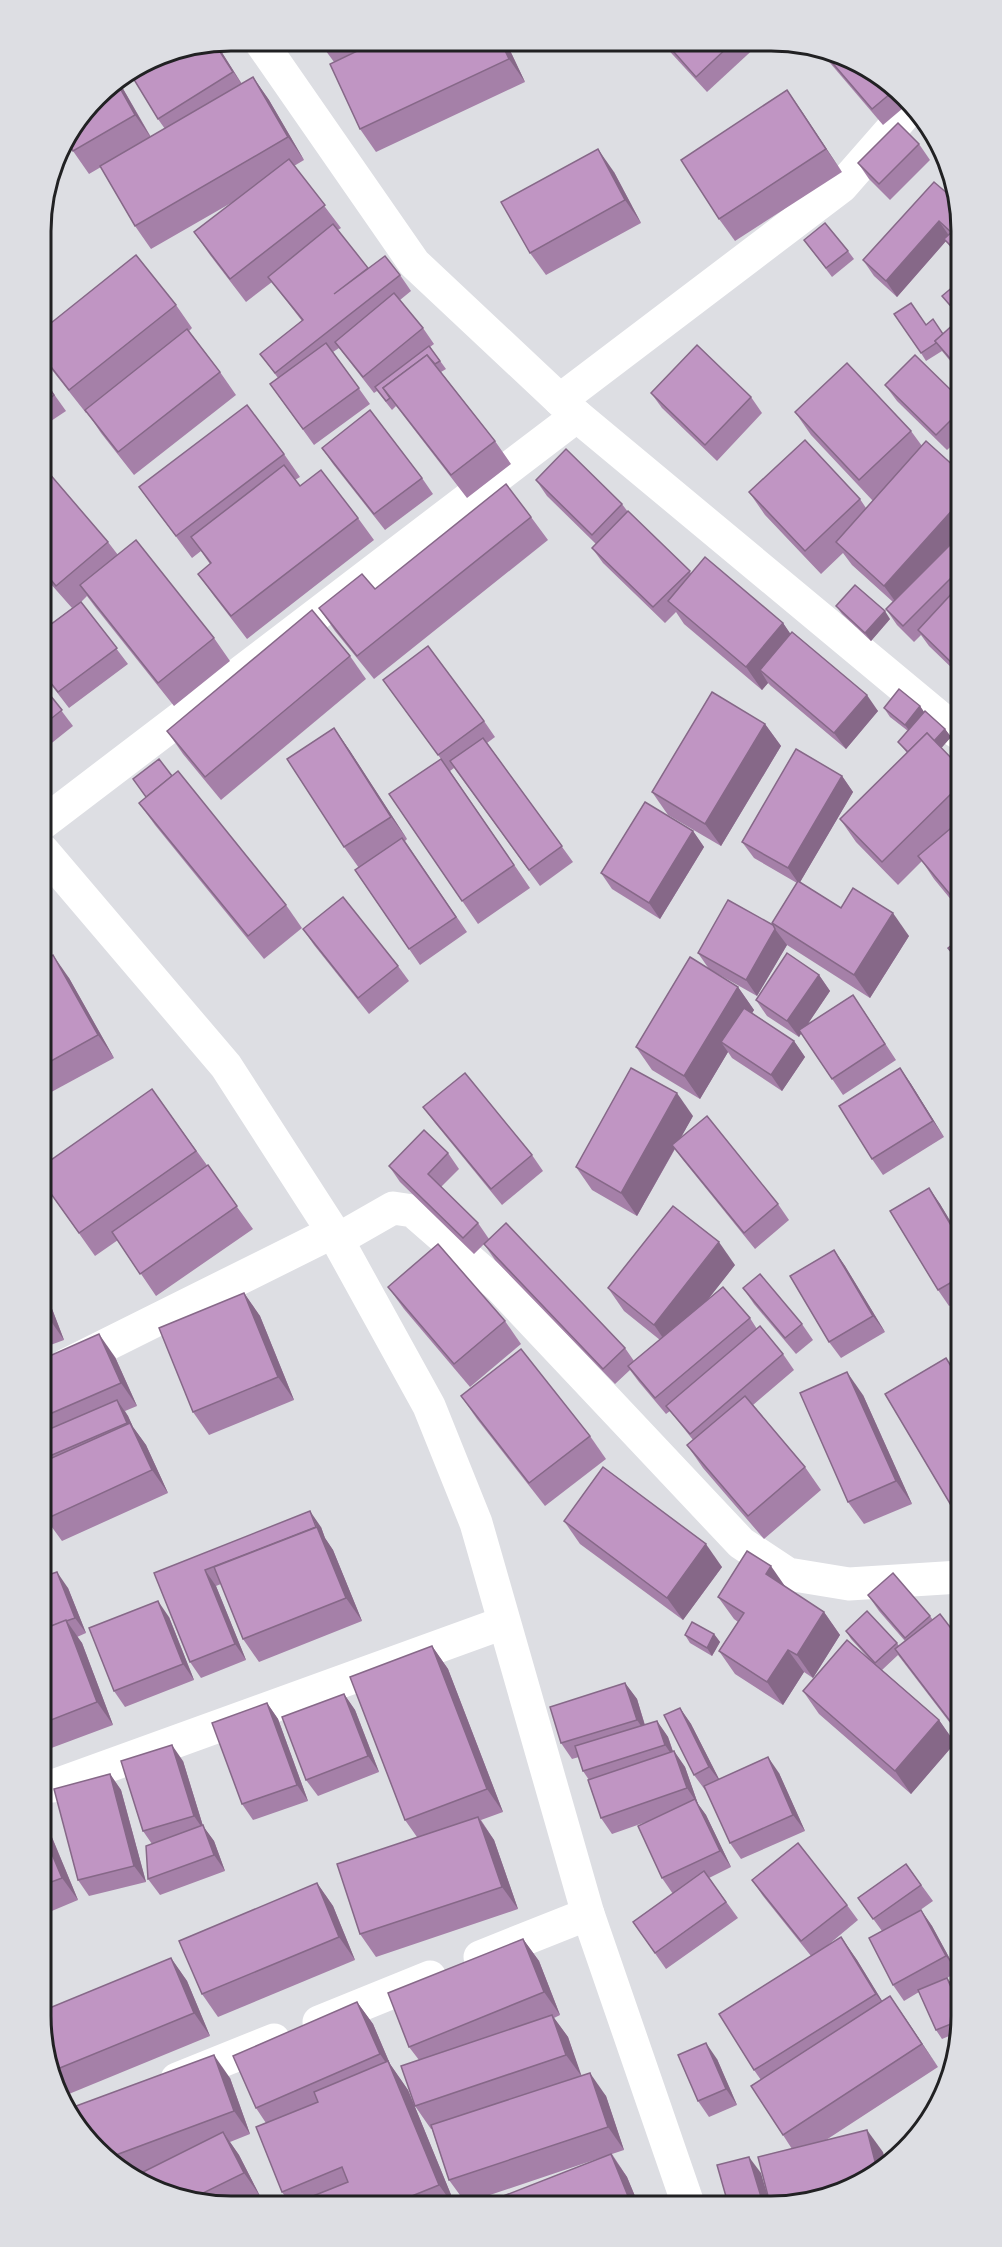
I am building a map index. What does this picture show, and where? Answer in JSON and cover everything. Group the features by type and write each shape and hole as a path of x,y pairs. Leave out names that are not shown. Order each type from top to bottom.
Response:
{"street":[{"path":"267,51 414,263 569,408 951,727"},
{"path":"51,817 569,408 842,186 906,112"},
{"path":"51,861 226,1066 335,1236 429,1406 476,1523 588,1914 686,2196"},
{"path":"51,1371 393,1208 413,1211 499,1286 741,1543 788,1574 849,1584 951,1578"},
{"path":"53,1786 503,1623"},
{"path":"152,2090 588,1914"}],"building":[{"path":"220,51 233,72 158,119 134,79 184,57"},
{"path":"357,51 505,51 509,59 360,129 330,64"},
{"path":"673,51 724,51 696,77"},
{"path":"832,62 871,81 889,95 872,109"},
{"path":"253,77 288,137 135,226 100,166"},
{"path":"121,89 135,115 73,151 71,148 88,121"},
{"path":"787,90 826,149 719,219 681,160"},
{"path":"898,123 919,144 879,184 858,163"},
{"path":"598,149 625,200 530,253 501,202"},
{"path":"289,159 325,205 230,279 194,232"},
{"path":"934,182 946,193 951,232 939,221 886,281 863,260"},
{"path":"825,223 848,251 826,268 804,240"},
{"path":"333,224 368,268 334,294 385,256 400,275 275,373 260,354 303,320 268,277"},
{"path":"951,233 951,246 944,239"},
{"path":"136,255 176,305 69,390 51,367 51,323"},
{"path":"951,288 951,306 942,296"},
{"path":"394,293 423,328 363,377 335,342"},
{"path":"911,303 926,325 933,319 943,334 935,341 936,343 921,353 894,314"},
{"path":"951,327 951,360 935,341"},
{"path":"187,329 220,372 118,452 85,410"},
{"path":"326,343 359,388 303,429 270,384"},
{"path":"697,345 751,397 705,445 651,393"},
{"path":"429,346 440,361 435,364 427,355 383,388 390,398 386,401 375,387"},
{"path":"427,355 495,441 451,475 383,388"},
{"path":"915,355 951,390 951,420 936,435 885,385"},
{"path":"847,363 911,431 859,480 795,412"},
{"path":"247,405 284,454 176,536 139,487"},
{"path":"370,410 422,478 374,514 322,448"},
{"path":"805,440 860,499 805,551 749,492"},
{"path":"926,441 951,464 951,512 884,586 836,542"},
{"path":"566,449 622,504 592,535 536,480"},
{"path":"284,465 300,486 321,470 358,518 231,616 198,574 211,563 191,537"},
{"path":"51,476 108,542 56,586 51,580"},
{"path":"506,484 531,517 357,656 319,608 362,574 375,589"},
{"path":"628,511 690,571 653,607 592,548"},
{"path":"136,540 214,638 158,683 80,585"},
{"path":"951,544 951,578 903,626 886,609"},
{"path":"705,557 783,623 746,667 668,601"},
{"path":"855,585 885,611 865,633 836,606"},
{"path":"951,594 951,662 918,630"},
{"path":"81,602 117,648 58,692 51,683 51,624"},
{"path":"312,610 350,656 205,777 167,731"},
{"path":"792,632 867,695 834,733 760,670"},
{"path":"428,646 484,721 438,755 383,680"},
{"path":"899,689 920,706 905,725 884,708"},
{"path":"712,692 765,724 705,824 652,792"},
{"path":"51,696 62,710 51,719"},
{"path":"925,711 945,729 934,741 927,733 908,752 898,742"},
{"path":"334,728 391,817 344,847 287,759"},
{"path":"927,733 951,758 951,794 882,862 840,819"},
{"path":"483,738 562,846 529,870 450,761"},
{"path":"796,749 842,776 788,868 742,842"},
{"path":"159,759 172,776 146,797 133,779"},
{"path":"441,759 514,865 462,901 389,794"},
{"path":"178,771 286,905 248,936 139,803"},
{"path":"645,802 693,831 649,903 601,873"},
{"path":"951,828 951,895 918,856"},
{"path":"402,838 456,917 409,949 355,870"},
{"path":"798,881 841,908 853,888 893,913 854,975 772,923"},
{"path":"343,897 398,966 358,998 303,929"},
{"path":"728,900 773,925 775,929 746,980 698,953"},
{"path":"787,953 819,975 787,1021 756,1000"},
{"path":"53,955 98,1035 51,1061 51,956"},
{"path":"690,957 738,987 684,1076 636,1047"},
{"path":"853,995 885,1044 832,1079 799,1030"},
{"path":"744,1008 794,1041 771,1075 721,1042"},
{"path":"631,1068 677,1093 621,1193 576,1167"},
{"path":"900,1068 933,1121 872,1159 839,1106"},
{"path":"465,1073 532,1155 491,1189 423,1107"},
{"path":"152,1089 196,1151 79,1233 51,1194 51,1160"},
{"path":"707,1116 778,1204 744,1233 672,1145"},
{"path":"424,1130 448,1153 428,1174 478,1223 463,1238 389,1166"},
{"path":"208,1165 237,1206 140,1274 112,1232"},
{"path":"929,1188 951,1225 951,1283 938,1290 890,1211"},
{"path":"673,1206 719,1242 654,1325 608,1288"},
{"path":"506,1223 625,1348 603,1369 484,1244"},
{"path":"438,1244 505,1321 454,1364 388,1287"},
{"path":"834,1250 873,1316 829,1342 790,1276"},
{"path":"760,1274 802,1324 785,1338 743,1288"},
{"path":"723,1287 750,1318 655,1398 628,1366"},
{"path":"244,1293 278,1377 193,1412 159,1328"},
{"path":"760,1326 783,1354 690,1434 666,1406"},
{"path":"99,1334 121,1383 51,1413 51,1355"},
{"path":"521,1349 590,1436 529,1483 461,1396"},
{"path":"946,1358 951,1366 951,1505 885,1394"},
{"path":"847,1372 896,1481 848,1502 800,1393"},
{"path":"745,1396 805,1467 748,1516 687,1445"},
{"path":"117,1400 127,1423 51,1455 51,1428"},
{"path":"130,1423 152,1470 51,1517 51,1458"},
{"path":"603,1467 706,1544 667,1598 564,1521"},
{"path":"310,1511 316,1527 205,1570 235,1644 190,1662 154,1573"},
{"path":"317,1527 346,1598 243,1639 214,1567"},
{"path":"747,1551 771,1566 766,1574 824,1612 797,1655 788,1650 767,1682 719,1651 744,1613 718,1597"},
{"path":"57,1572 75,1618 51,1626 51,1574"},
{"path":"893,1573 930,1616 905,1638 868,1595"},
{"path":"158,1601 183,1664 114,1691 89,1628"},
{"path":"867,1611 897,1643 875,1663 846,1631"},
{"path":"940,1614 951,1628 951,1722 895,1649"},
{"path":"66,1620 97,1702 51,1720 51,1626"},
{"path":"692,1622 714,1634 707,1648 685,1635"},
{"path":"847,1640 939,1720 895,1771 803,1691"},
{"path":"432,1646 487,1789 405,1820 350,1677"},
{"path":"625,1683 637,1720 561,1743 550,1707"},
{"path":"344,1694 368,1756 306,1780 282,1717"},
{"path":"267,1703 297,1785 242,1804 212,1723"},
{"path":"680,1708 709,1767 694,1775 664,1715"},
{"path":"657,1721 665,1745 583,1771 575,1746"},
{"path":"172,1745 194,1816 143,1831 121,1761"},
{"path":"674,1751 687,1788 601,1818 588,1780"},
{"path":"768,1757 793,1815 730,1843 704,1786"},
{"path":"110,1774 134,1866 78,1880 54,1789"},
{"path":"695,1799 720,1851 662,1878 638,1826"},
{"path":"478,1817 502,1887 360,1934 337,1864"},
{"path":"203,1825 214,1855 148,1879 146,1846"},
{"path":"798,1843 847,1905 801,1941 752,1880"},
{"path":"51,1852 62,1878 51,1882"},
{"path":"906,1864 921,1885 873,1919 858,1898"},
{"path":"704,1871 726,1902 655,1953 633,1922"},
{"path":"317,1883 339,1937 202,1994 179,1941"},
{"path":"921,1910 946,1956 893,1985 869,1938"},
{"path":"841,1937 876,1994 754,2070 719,2014"},
{"path":"523,1939 544,1992 409,2047 388,1993"},
{"path":"171,1958 194,2013 59,2068 53,2039 51,2007"},
{"path":"947,1978 951,1987 951,2024 936,2030 918,1990"},
{"path":"890,1996 922,2044 783,2135 751,2086"},
{"path":"357,2002 380,2054 256,2108 233,2056"},
{"path":"552,2015 566,2055 415,2106 401,2066"},
{"path":"706,2043 726,2089 698,2101 678,2055"},
{"path":"214,2055 234,2111 116,2155 88,2126 75,2106"},
{"path":"388,2061 439,2185 412,2196 313,2196 348,2182 342,2167 282,2192 256,2127 318,2102 314,2092"},
{"path":"590,2073 608,2127 449,2180 431,2125"},
{"path":"867,2130 875,2163 861,2172 818,2190 768,2196 758,2157"},
{"path":"223,2132 244,2173 202,2194 173,2186 142,2172"},
{"path":"611,2154 628,2196 503,2196"},
{"path":"749,2157 761,2196 726,2196 717,2165"}]}
